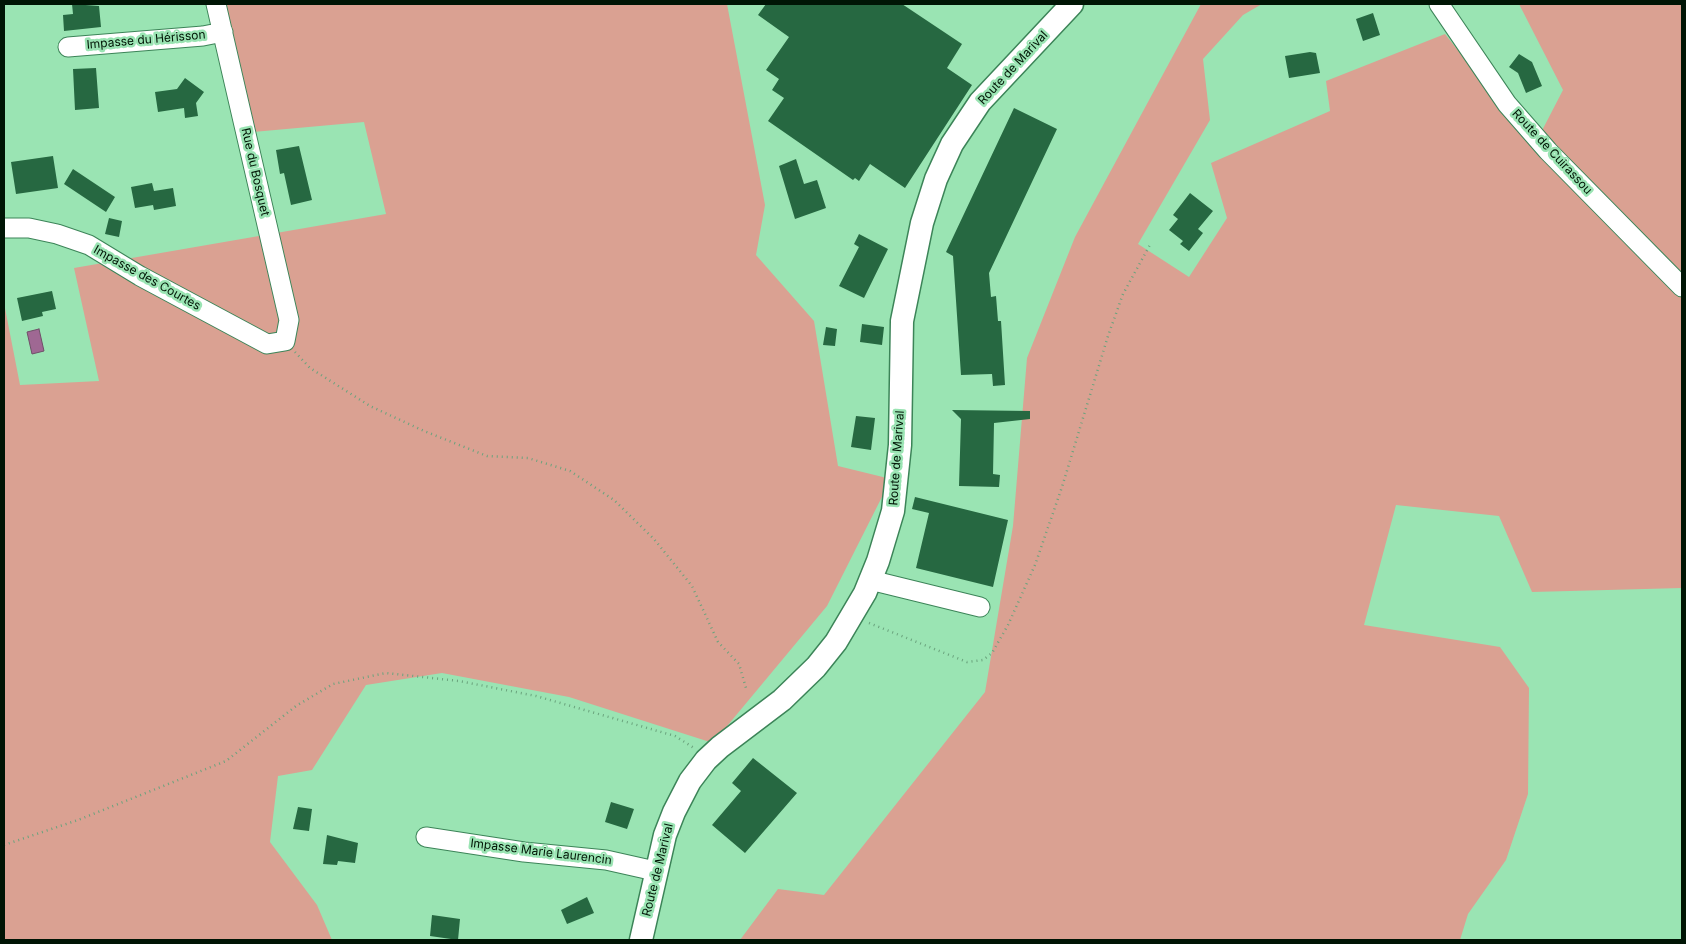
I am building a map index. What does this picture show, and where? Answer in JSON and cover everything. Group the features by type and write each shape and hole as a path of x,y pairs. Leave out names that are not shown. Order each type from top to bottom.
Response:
{"main road":[{"name":"Route de Marival","path":"641,940 655,871 674,812 690,781 706,760 802,681 836,642 853,616 870,580 893,511 900,445 903,312 922,223 936,179 952,144 980,102 1072,4"}],"street":[{"name":"Rue du Bosquet","path":"216,4 290,320 284,341"},
{"name":"Route de Cuirassou","path":"1439,4 1507,104 1536,138 1682,287"},
{"name":"Impasse du Hérisson","path":"68,47 203,36 223,32"},
{"name":"Impasse des Courtes","path":"4,228 29,228 57,234 89,245 140,276 267,344 284,341"},
{"path":"870,580 980,607"},
{"name":"Impasse Marie Laurencin","path":"426,837 524,852 606,860 655,871"}],"path":[{"path":"853,616 967,662 983,660 992,652 1008,625 1035,565 1062,487 1108,336 1123,294 1151,244"},
{"path":"284,341 310,368 370,406 424,431 487,456 528,458 570,471 614,500 654,539 692,586 718,642 739,664 746,688"},
{"path":"4,845 78,820 226,761 296,706 333,684 386,673 459,681 536,696 675,736 690,743 706,760"}],"shaded area":[{"path":"223,4 727,4 765,205 756,255 814,321 838,466 891,479 827,606 713,743 569,697 442,673 366,685 312,770 278,776 270,842 317,905 332,940 4,940 4,303 20,385 99,381 74,268 386,214 364,122 253,132"},
{"path":"1201,4 1262,4 1243,15 1203,59 1210,120 1138,244 1189,277 1227,218 1211,163 1330,111 1326,81 1445,34 1534,146 1563,90 1519,4 1682,4 1682,588 1532,592 1499,516 1396,505 1364,625 1500,647 1529,688 1528,794 1506,860 1468,914 1460,940 740,940 778,889 824,895 985,692 1013,526 1027,358 1075,237"},
{"path":"39,329 44,351 32,354 27,332"}],"building":[{"path":"72,4 99,6 101,27 64,31 63,15 73,14"},
{"path":"766,4 902,4 962,44 947,68 972,85 905,188 870,164 859,181 855,178 853,180 768,121 784,98 772,90 779,79 766,70 789,37 758,15"},
{"path":"1373,13 1380,35 1363,41 1356,19"},
{"path":"1310,52 1316,53 1320,73 1289,78 1285,56"},
{"path":"1519,54 1532,62 1542,86 1526,93 1518,73 1509,67"},
{"path":"96,68 99,108 75,110 73,69"},
{"path":"185,78 204,92 196,103 198,116 185,118 184,108 158,112 155,92 177,89"},
{"path":"1014,108 1057,129 989,273 991,297 996,296 998,321 1001,321 1005,385 993,386 992,374 961,375 953,256 946,252"},
{"path":"299,146 312,200 291,205 284,173 280,174 276,150"},
{"path":"53,156 58,188 16,194 11,162"},
{"path":"796,159 804,184 817,180 826,208 795,219 779,166"},
{"path":"73,169 115,197 106,212 64,184"},
{"path":"152,183 154,191 173,188 176,206 154,210 153,205 135,208 131,187"},
{"path":"1190,193 1213,211 1198,229 1203,233 1189,251 1180,244 1183,241 1169,230 1178,219 1173,215"},
{"path":"109,218 122,221 119,237 105,234"},
{"path":"859,234 888,249 864,298 839,286 859,247 854,244"},
{"path":"52,291 56,309 42,312 43,316 22,321 17,298"},
{"path":"862,324 884,327 882,345 860,342"},
{"path":"826,327 837,329 835,346 823,345"},
{"path":"952,410 1030,411 1030,419 994,423 993,474 1000,475 999,487 959,486 961,419"},
{"path":"856,416 875,418 871,450 851,447"},
{"path":"915,497 1008,520 993,587 916,568 929,513 912,509"},
{"path":"753,758 797,793 745,853 712,825 741,791 732,783"},
{"path":"611,802 634,809 627,829 605,822"},
{"path":"298,807 312,809 309,831 293,829"},
{"path":"327,835 358,843 355,863 338,861 337,865 323,864"},
{"path":"587,897 594,913 567,924 561,910"},
{"path":"432,915 460,919 458,940 430,936"}]}
